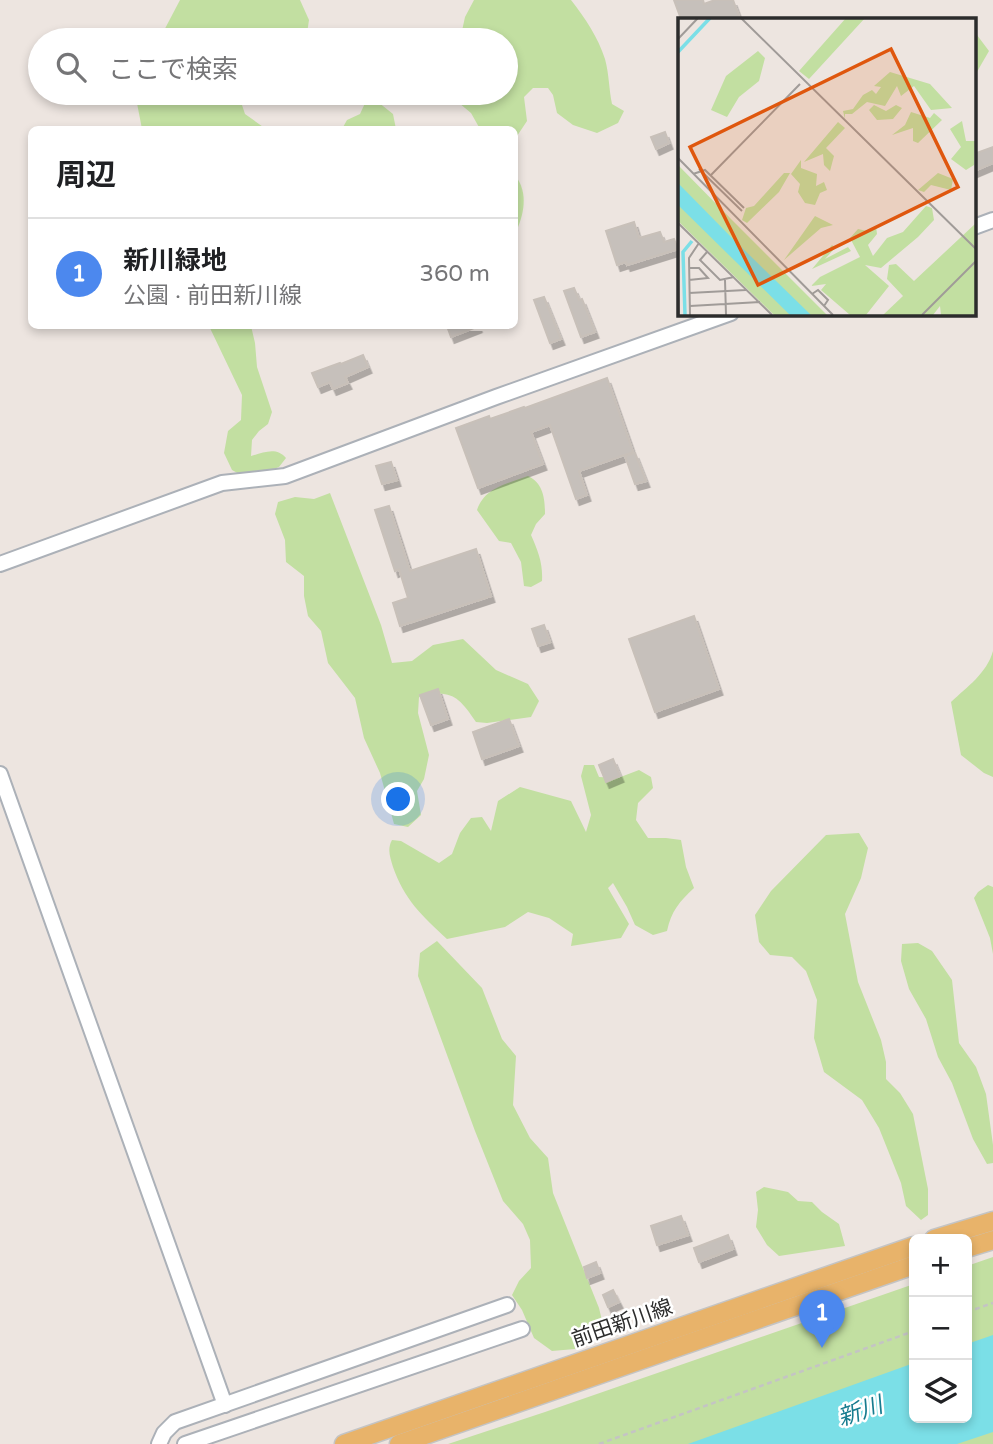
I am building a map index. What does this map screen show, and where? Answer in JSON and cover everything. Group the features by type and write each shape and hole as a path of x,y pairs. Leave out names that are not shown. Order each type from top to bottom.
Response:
{"main road":[{"path":"950,1234 993,1221"},
{"path":"972,1246 993,1240"},
{"name":"前田新川線","path":"344,1444 909,1248"},
{"name":"前田新川線","path":"398,1444 909,1267"}],"street":[{"path":"976,226 993,220"},
{"path":"0,564 222,484 285,476 725,315"},
{"path":"0,774 225,1405"},
{"path":"159,1444 164,1433 175,1422 507,1305"},
{"path":"185,1444 522,1329"}],"path":[{"path":"972,1310 993,1303"},
{"path":"599,1444 909,1333"}],"green space":[{"path":"180,0 300,0 309,20 308,28 165,28"},
{"path":"474,0 571,0 591,28 602,51 612,104 624,111 618,123 597,133 573,125 557,113 553,95 548,88 533,88 524,97 527,121 518,134 518,126 478,126 471,113 461,105 518,105 518,28 463,28"},
{"path":"976,34 989,51 976,74"},
{"path":"137,105 242,105 245,114 262,126 141,126"},
{"path":"364,105 382,105 393,114 395,126 344,126 347,120 360,114"},
{"path":"518,180 524,197 518,226"},
{"path":"210,329 252,329 257,367 272,412 268,424 252,440 251,456 269,451 278,452 286,458 279,467 241,475 232,470 224,453 228,431 241,420 242,395"},
{"path":"528,476 540,487 545,508 545,514 531,535 540,557 542,581 531,587 524,586 521,562 511,543 499,541 477,510 491,491"},
{"path":"330,493 381,625 392,663 412,661 433,645 463,639 496,670 528,684 539,701 531,717 487,723 476,722 452,696 438,694 419,697 418,713 429,755 424,779 417,791 421,815 408,827 394,824 380,773 364,738 355,698 328,663 321,631 308,616 304,576 286,562 285,540 275,514 278,502 295,497 314,499"},
{"path":"993,651 993,777 961,755 951,702 981,673"},
{"path":"584,765 594,765 599,777 618,778 639,770 651,777 653,788 638,803 636,820 648,838 681,840 686,867 694,888 677,907 667,931 653,935 635,925 613,883 608,888 629,924 621,938 571,946 573,934 549,918 528,912 505,927 447,939 422,915 403,889 390,856 392,840 401,841 439,863 452,854 460,833 471,818 482,817 491,831 498,801 520,787 571,801 586,832 591,815 581,776"},
{"path":"859,833 868,848 861,878 845,914 858,982 881,1040 886,1062 886,1079 900,1093 913,1114 928,1189 928,1215 921,1220 906,1206 901,1183 879,1128 862,1100 824,1072 814,1038 817,1000 806,971 792,957 770,955 759,942 755,915 771,891 826,835"},
{"path":"988,885 993,887 993,954 990,938 974,898"},
{"path":"437,941 482,988 502,1039 516,1056 513,1105 530,1138 548,1158 553,1193 599,1308 604,1329 575,1349 552,1351 534,1338 512,1295 519,1281 531,1268 530,1240 523,1224 503,1201 418,976 420,953"},
{"path":"918,943 932,951 952,980 959,1043 976,1067 986,1094 993,1163 987,1164 973,1139 952,1083 938,1057 926,1019 909,989 901,961 902,944"},
{"path":"764,1187 788,1192 798,1201 812,1202 839,1224 845,1246 779,1256 767,1245 756,1227 756,1192"},
{"path":"993,1257 993,1444 448,1444 909,1286 909,1423 972,1423 972,1264"}],"water":[{"name":"新川","path":"993,1335 993,1432 957,1444 688,1444 909,1365 909,1423 972,1423 972,1342"}],"building":[{"path":"674,0 703,0 704,4 715,0 733,0 740,18 681,18"},
{"path":"665,132 669,143 656,149 651,137"},
{"path":"993,147 993,163 976,170 976,153"},
{"path":"634,222 639,238 660,232 664,242 674,239 678,249 627,265 626,262 617,265 606,231"},
{"path":"574,288 579,300 582,299 595,332 581,337 564,291"},
{"path":"544,297 561,339 550,343 534,300"},
{"path":"448,329 471,329 451,337"},
{"path":"363,355 368,367 345,377 348,383 333,389 330,382 318,387 312,373"},
{"path":"607,378 633,452 579,471 587,495 576,499 550,425 531,432 543,464 478,488 456,428 489,416 490,419 525,408"},
{"path":"635,453 646,481 635,484 625,456"},
{"path":"391,462 397,480 382,484 376,466"},
{"path":"389,506 410,571 476,549 491,596 400,626 393,603 408,598 399,569 395,571 375,510"},
{"path":"694,616 719,689 655,712 629,639"},
{"path":"544,625 550,642 538,646 532,629"},
{"path":"438,689 448,719 431,725 420,695"},
{"path":"509,719 519,746 482,759 473,732"},
{"path":"613,759 620,776 606,782 599,765"},
{"path":"681,1216 688,1235 657,1245 651,1226"},
{"path":"728,1235 733,1249 699,1262 694,1248"},
{"path":"596,1262 600,1273 587,1278 584,1267"},
{"path":"613,1290 619,1302 608,1307 603,1295"}],"place":[{"name":"新川緑地","path":"822,1348"}]}
